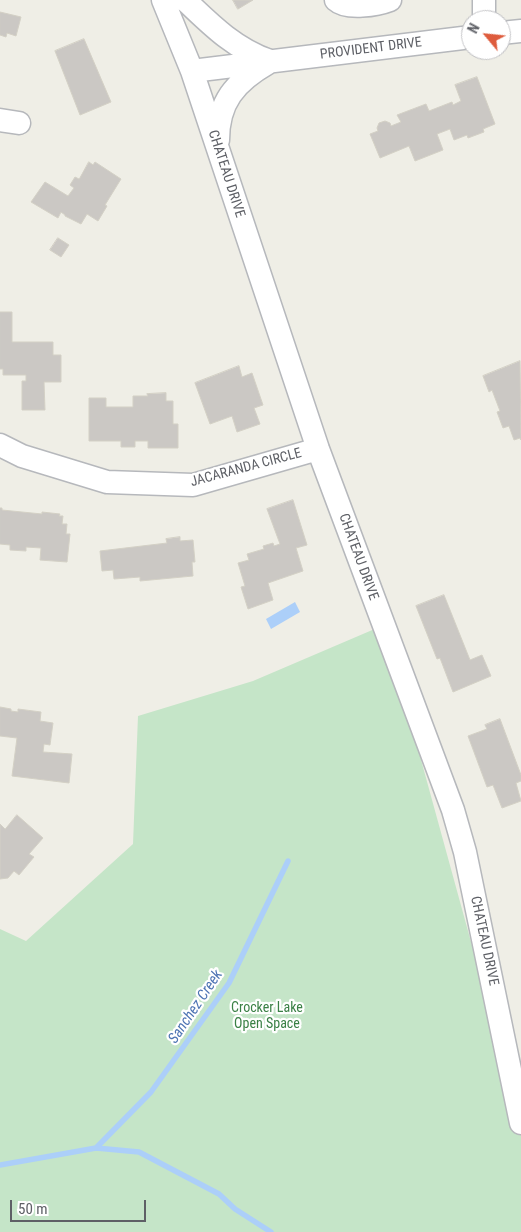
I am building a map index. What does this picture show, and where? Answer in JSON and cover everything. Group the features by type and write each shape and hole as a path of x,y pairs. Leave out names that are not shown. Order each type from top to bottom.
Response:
{"street":[{"name":"CHATEAU DRIVE","path":"162,0 192,71 318,449 446,791 463,843 521,1123"},
{"name":"PROVIDENT DRIVE","path":"185,0 216,30 237,45 255,56 271,61"},
{"path":"336,0 340,4 363,6 390,0"},
{"name":"PROVIDENT DRIVE","path":"192,71 461,38"},
{"name":"PROVIDENT DRIVE","path":"218,150 220,117 225,102 237,85 271,61"},
{"name":"JACARANDA CIRCLE","path":"0,445 22,456 106,482 193,485 318,449"}],"green space":[{"name":"Crocker Lake Open Space","path":"384,625 521,1124 521,1232 0,1232 0,929 26,941 133,844 138,716 253,681"}],"water":[{"path":"295,602 300,612 271,629 266,619"}],"building":[{"path":"233,0 253,0 238,9"},
{"path":"0,12 21,17 16,36 7,33 6,37 0,35"},
{"path":"84,39 111,102 80,115 55,51"},
{"path":"477,77 495,124 483,129 484,132 468,138 467,135 454,140 450,129 437,134 443,150 415,161 409,146 380,158 370,134 378,131 379,123 385,121 390,123 391,126 401,122 397,115 426,104 429,111 452,102 453,105 461,101 455,85"},
{"path":"89,162 93,165 95,162 121,179 105,205 107,206 98,221 87,214 81,224 61,212 58,218 31,202 45,182 68,196 74,188 70,185 75,177 79,179"},
{"path":"58,238 69,245 61,257 50,250"},
{"path":"0,312 12,312 12,342 53,342 53,355 61,355 61,382 44,382 45,410 22,410 22,381 26,381 26,375 3,375 3,369 0,369"},
{"path":"520,361 521,440 520,438 514,440 509,426 503,428 497,412 500,411 492,390 489,392 483,376"},
{"path":"239,366 242,377 252,373 263,405 254,408 260,424 237,432 232,416 210,424 195,383"},
{"path":"166,393 166,401 173,401 173,424 178,424 178,448 148,448 148,441 135,441 135,447 121,447 121,441 89,441 89,398 106,398 106,407 133,407 133,396"},
{"path":"293,500 307,545 296,548 303,571 268,583 273,600 248,609 241,587 245,586 238,563 249,560 247,554 264,549 263,546 273,543 274,546 280,544 267,509"},
{"path":"0,508 2,510 42,514 42,512 63,516 62,524 67,524 66,534 70,534 67,562 40,560 41,548 26,547 26,551 10,550 10,545 0,544"},
{"path":"180,537 180,541 193,540 195,562 192,562 193,576 140,581 140,577 114,579 113,570 102,571 100,551 167,543 166,539"},
{"path":"444,595 470,660 482,655 491,676 453,692 440,658 437,659 416,606"},
{"path":"0,707 18,712 18,709 41,712 40,721 53,723 50,745 44,744 43,752 72,754 69,783 12,776 17,738 0,736"},
{"path":"500,719 521,775 521,781 516,783 521,801 502,808 493,785 487,787 468,736 487,729 485,725"},
{"path":"17,815 43,838 29,854 34,857 19,875 14,871 8,878 0,879 0,824 5,829"}],"waterway":[{"name":"Sanchez Creek","path":"96,1148 151,1092 229,983 288,861"},
{"name":"Sanchez Creek","path":"0,1165 96,1148 139,1152 219,1194 235,1209 271,1232"}]}
